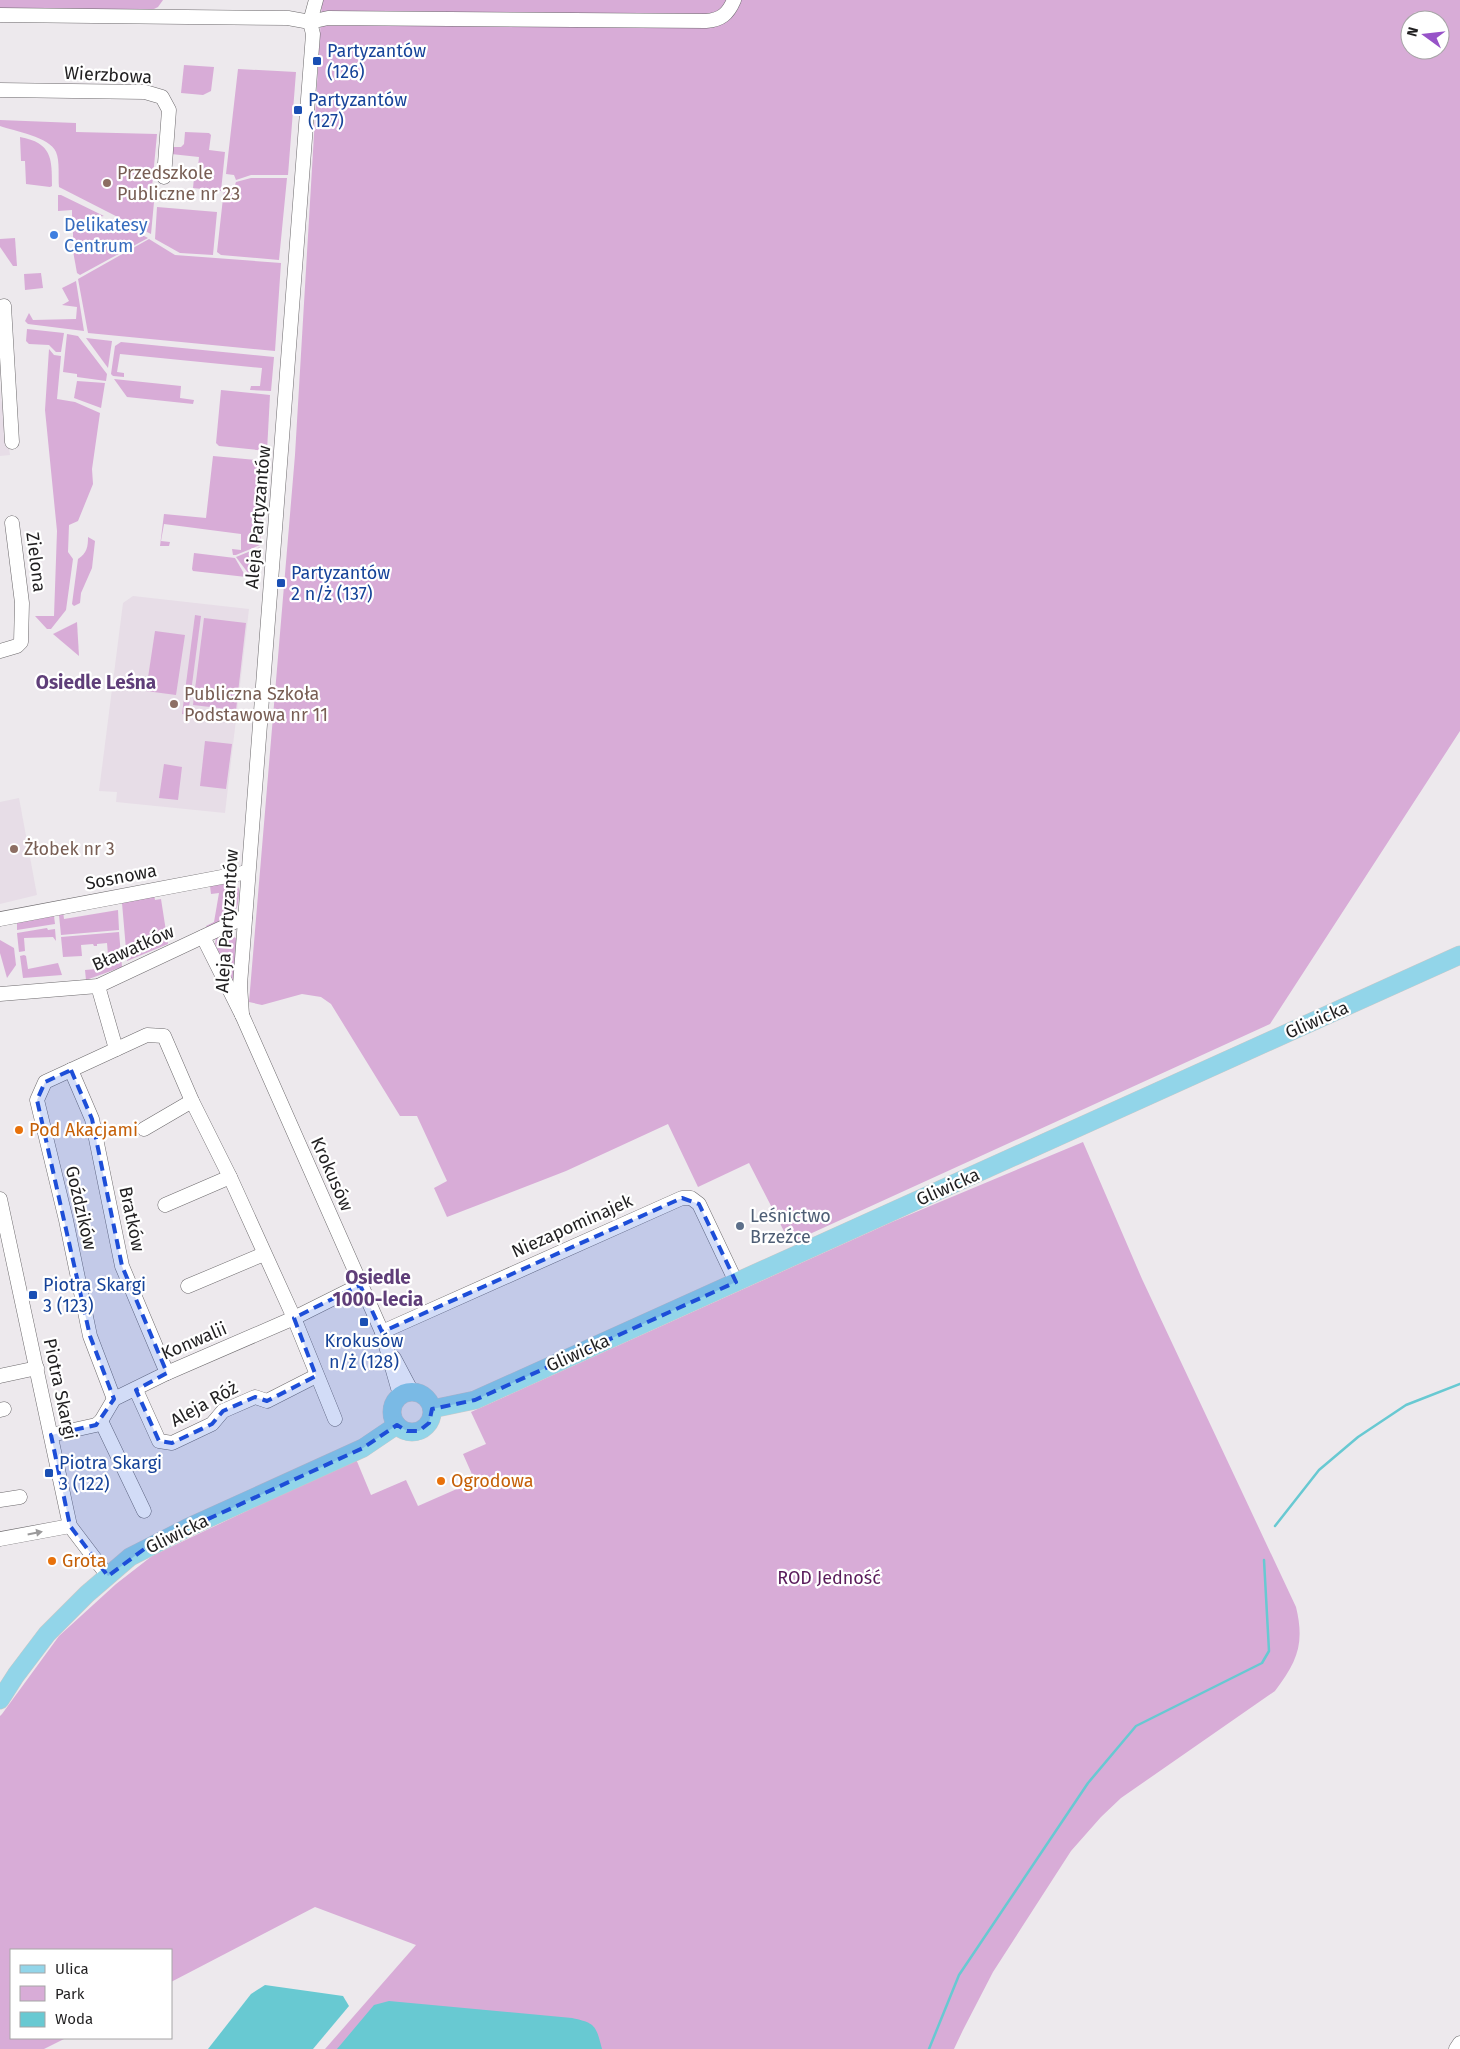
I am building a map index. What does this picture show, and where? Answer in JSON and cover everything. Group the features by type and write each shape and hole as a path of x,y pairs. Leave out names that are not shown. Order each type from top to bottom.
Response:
{"main road":[{"name":"Gliwicka","path":"432,1409 474,1400 1460,955"},
{"path":"406,1394 426,1397 432,1409 429,1423 419,1431 407,1431 397,1425 394,1421 392,1410 396,1399 406,1394"},
{"name":"Gliwicka","path":"0,1700 47,1634 65,1615 130,1557 147,1547 364,1448 397,1425"}],"street":[{"name":"Aleja Partyzantów","path":"242,1015 240,985 248,872 313,34 310,22 316,0"},
{"path":"0,15 299,18 310,22 328,18 706,21 716,20 724,16 734,0"},
{"name":"Wierzbowa","path":"0,90 145,92 162,97 169,110 164,177"},
{"path":"2,306 12,442"},
{"name":"Zielona","path":"0,651 18,646 22,642 22,603 12,523"},
{"name":"Sosnowa","path":"0,919 248,872"},
{"name":"Bławatków","path":"0,994 98,986 245,917"},
{"name":"Krokusów","path":"203,937 242,1015 382,1332 406,1394"},
{"path":"98,986 116,1049"},
{"path":"70,1070 147,1034 164,1036 192,1101 230,1177 294,1318 335,1419"},
{"name":"Goździków","path":"70,1070 45,1082 37,1100 66,1220 90,1336 114,1399"},
{"name":"Bratków","path":"70,1070 92,1119 122,1266 167,1373"},
{"path":"144,1129 192,1101"},
{"path":"165,1205 230,1177"},
{"name":"Niezapominajek","path":"382,1332 682,1198 691,1198 699,1204 736,1282"},
{"name":"Piotra Skargi","path":"0,1199 3,1225 70,1526 108,1576"},
{"path":"188,1286 264,1254"},
{"name":"Konwalii","path":"114,1399 136,1390 167,1373 294,1318 360,1285"},
{"path":"0,1376 36,1368"},
{"name":"Aleja Róż","path":"136,1390 159,1441 172,1442 212,1424 223,1411 255,1397 267,1400 316,1376"},
{"path":"51,1435 96,1425 101,1421 114,1399"},
{"path":"101,1421 144,1511"},
{"path":"0,1500 20,1497"},
{"path":"0,1539 70,1526"},
{"path":"1456,2049 1460,2043"}],"highlighted area":[{"path":"71,1070 92,1119 122,1266 167,1373 136,1390 159,1441 172,1443 212,1424 223,1411 255,1397 267,1401 316,1376 294,1318 360,1285 382,1332 682,1198 699,1204 736,1282 475,1400 432,1409 429,1423 419,1431 407,1431 397,1425 363,1448 147,1547 108,1576 70,1526 51,1435 96,1425 114,1399 90,1336 37,1100 45,1082"}],"shaded area":[{"path":"0,390 10,455 0,456"},
{"name":"Publiczna Szkoła Podstawowa nr 11","path":"133,596 249,609 225,813 116,802 117,792 99,791 123,603"},
{"name":"Żłobek nr 3","path":"19,798 37,895 0,904 0,802"}],"green space":[{"path":"0,0 163,0 158,7 150,11 0,10"},
{"path":"322,0 1460,0 1460,731 1270,1024 790,1243 749,1163 698,1187 668,1124 566,1171 447,1217 434,1188 447,1181 417,1116 400,1116 331,1004 321,997 302,994 262,1005 249,1002 295,455"},
{"path":"184,65 214,67 211,91 203,95 181,93"},
{"path":"238,69 296,72 288,175 251,175 236,180 234,175 226,174"},
{"name":"Przedszkole Publiczne nr 23","path":"0,120 76,123 76,132 157,134 151,198 154,202 151,234 59,187 58,160 56,152 52,147 39,138 0,126"},
{"path":"185,132 209,133 211,135 209,150 225,152 221,191 193,188 194,178 197,178 199,157 171,154 172,147 181,147 184,144"},
{"path":"20,137 38,143 48,153 52,167 52,186 26,184 25,161 21,161"},
{"path":"251,178 287,178 279,260 221,255 217,252 224,189 233,190 236,182"},
{"path":"58,195 104,216 72,221 72,210 58,211"},
{"path":"157,207 217,212 213,255 180,253 155,239"},
{"path":"111,219 148,238 80,275 77,273 73,251 73,225"},
{"path":"15,238 17,266 13,266 0,247 0,239"},
{"path":"149,239 175,255 281,263 275,351 88,333 78,279"},
{"path":"41,273 43,288 25,290 24,274"},
{"path":"76,281 84,331 28,324 25,321 29,313 33,320 76,319 77,307 62,305 69,301 62,288"},
{"path":"27,329 64,333 61,352 56,352 49,345 29,344 26,341"},
{"path":"67,334 78,336 107,374 106,381 77,377 77,374 63,372"},
{"path":"86,338 112,341 108,368"},
{"path":"121,342 274,357 271,391 250,390 251,386 260,386 262,368 120,354 117,372 124,373 124,377 113,376 111,374 115,346"},
{"path":"49,349 54,355 61,356 57,399 75,402 100,413 92,469 93,484 78,521 69,525 68,552 73,559 66,610 51,629 47,629 35,616 54,616 57,531 45,410"},
{"path":"114,379 181,386 180,398 194,400 193,404 127,397"},
{"path":"77,381 105,383 101,408 74,398"},
{"path":"221,390 270,395 267,451 219,446 216,443"},
{"path":"213,456 266,461 260,545 233,555 232,549 241,550 241,534 164,524 161,541 170,542 169,546 160,546 164,514 206,518"},
{"path":"88,537 95,541 92,568 81,593 80,603 74,606 72,604 78,559 86,550"},
{"path":"260,547 257,578 251,577 236,557"},
{"path":"194,553 235,558 246,577 193,571"},
{"path":"195,615 201,616 188,715 182,714"},
{"path":"204,618 246,623 236,710 193,705"},
{"path":"77,622 79,656 53,634"},
{"path":"155,631 185,635 176,695 146,691"},
{"path":"205,741 232,744 226,789 200,786"},
{"path":"164,764 182,767 178,800 159,798"},
{"path":"231,883 239,888 236,909 230,917 207,930 206,926 214,922 219,893 211,894 210,886"},
{"path":"154,895 155,900 161,899 168,944 127,961 122,903"},
{"path":"118,910 119,930 61,935 59,915 63,911 64,919"},
{"path":"54,916 55,924 17,930 17,923"},
{"path":"47,928 48,930 55,929 56,941 53,937 24,938 25,951 19,952 17,933"},
{"path":"119,932 122,967 86,980 85,970 96,969 99,966 100,968 109,967 107,943 97,944 97,946 93,944 81,945 82,956 63,957 61,937"},
{"path":"224,933 236,938 237,946 233,980 231,980 215,944 216,938"},
{"path":"0,940 14,948 16,965 7,978 0,953"},
{"path":"20,956 26,956 28,969 58,963 62,975 23,978"},
{"name":"ROD Jedność","path":"1083,1142 1142,1279 1296,1607 1300,1632 1294,1661 1275,1691 1121,1798 1101,1817 1071,1851 993,1972 954,2049 325,2049 416,1945 315,1907 172,1981 172,1949 10,1949 10,2039 64,2039 44,2049 0,2049 0,1716 59,1636 116,1584 152,1556 356,1459 371,1495 406,1480 418,1506 475,1481 463,1454 486,1444 471,1412 892,1222"}],"water":[{"path":"265,1985 343,1996 349,2006 313,2049 208,2049 251,1994"},
{"path":"389,2001 572,2018 586,2022 594,2027 602,2049 337,2049 374,2005"}],"waterway":[{"path":"1275,1526 1319,1470 1358,1437 1406,1405 1460,1384"},
{"path":"929,2049 959,1975 1088,1783 1136,1726 1262,1663 1269,1651 1264,1560"}],"place":[{"name":"Partyzantów (126)","path":"317,61"},
{"name":"Partyzantów (127)","path":"298,110"},
{"name":"Przedszkole Publiczne nr 23","path":"107,183"},
{"name":"Delikatesy Centrum","path":"54,235"},
{"name":"Partyzantów 2 n/ż (137)","path":"281,583"},
{"name":"Publiczna Szkoła Podstawowa nr 11","path":"174,704"},
{"name":"Żłobek nr 3","path":"14,849"},
{"name":"Pod Akacjami","path":"19,1130"},
{"name":"Leśnictwo Brzeźce","path":"740,1226"},
{"name":"Piotra Skargi 3 (123)","path":"33,1295"},
{"name":"Krokusów n/ż (128)","path":"364,1322"},
{"name":"Piotra Skargi 3 (122)","path":"49,1473"},
{"name":"Ogrodowa","path":"441,1481"},
{"name":"Grota","path":"52,1561"}],"district":[{"name":"Osiedle Leśna","path":"96,682"},
{"name":"Osiedle 1000-lecia","path":"378,1288"}]}
